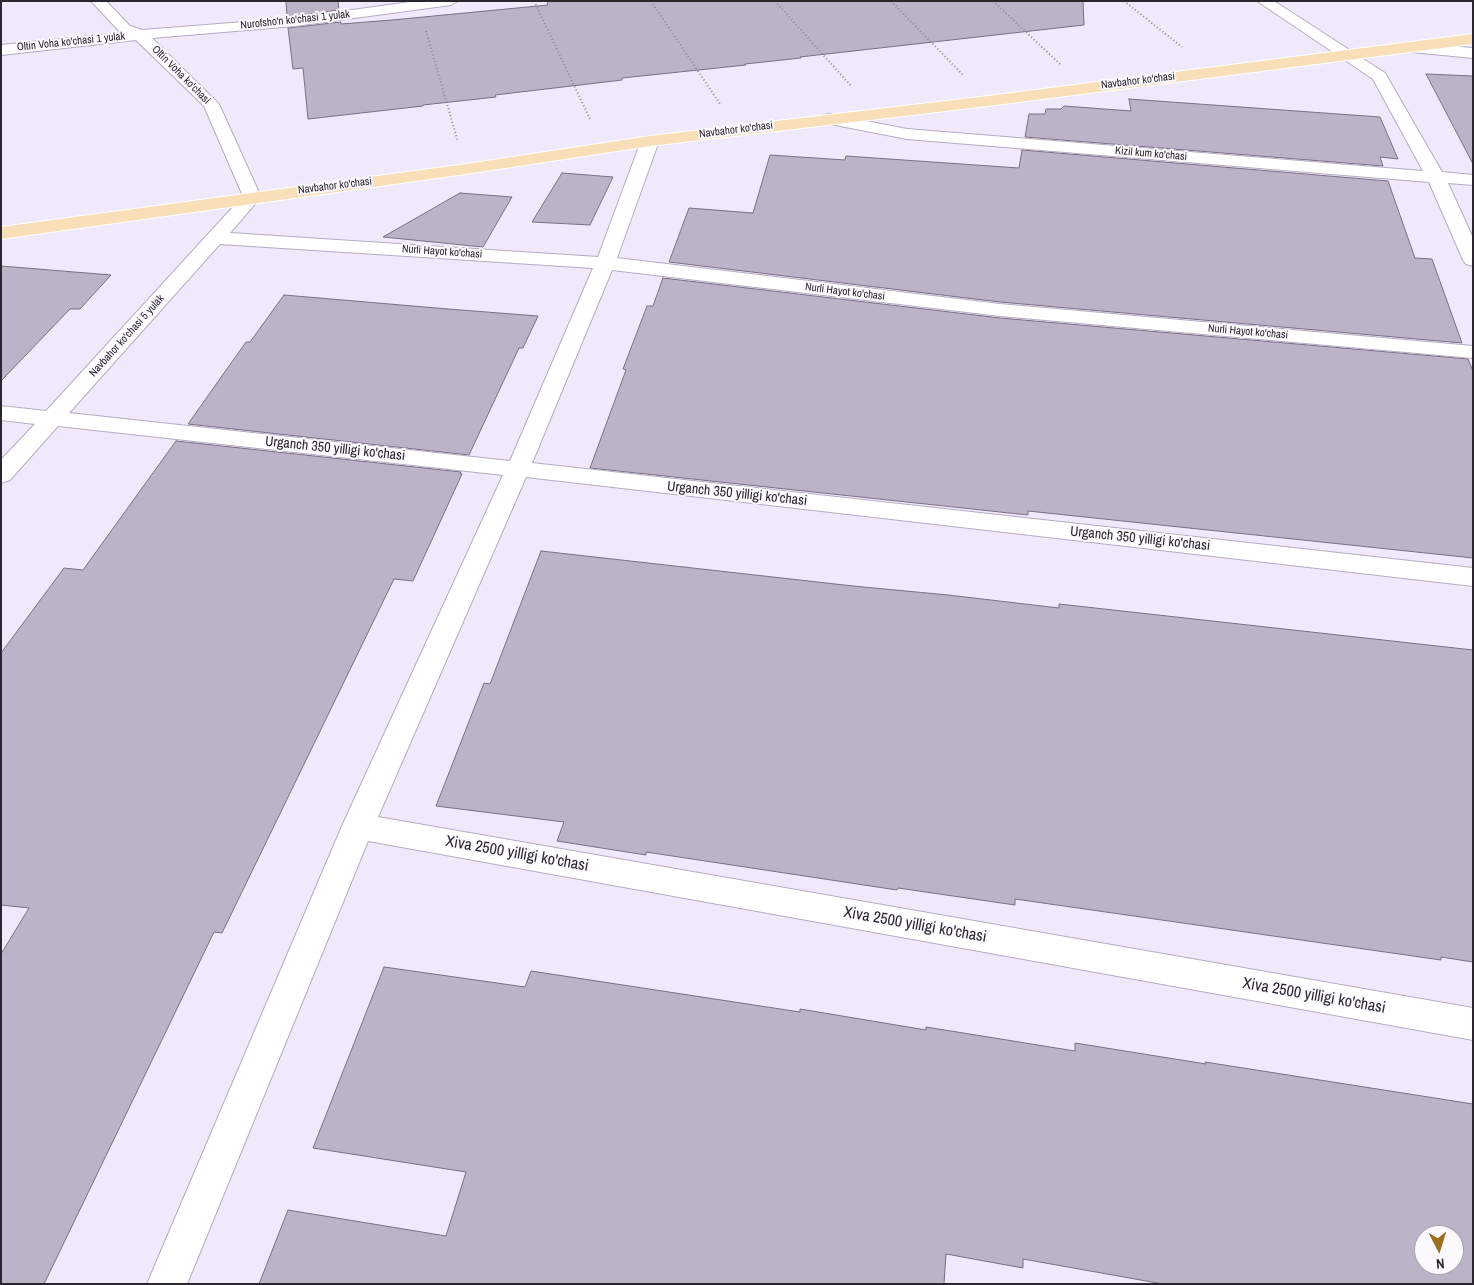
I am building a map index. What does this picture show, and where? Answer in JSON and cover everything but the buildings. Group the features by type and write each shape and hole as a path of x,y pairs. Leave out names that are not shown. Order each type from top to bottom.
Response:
{"main road":[{"name":"Navbahor ko'chasi","path":"1,233 466,169 604,149 650,140 988,101 1473,39"}],"street":[{"name":"Oltin Voha ko'chasi","path":"98,1 124,29 140,35 212,104 252,197"},
{"name":"Nurofsho'n ko'chasi 1 yulak","path":"140,35 295,22 451,1"},
{"path":"1264,1 1379,76 1436,177 1473,260"},
{"name":"Oltin Voha ko'chasi 1 yulak","path":"1,50 140,35"},
{"path":"1406,48 1473,53"},
{"name":"Kizil kum ko'chasi","path":"830,119 907,134 1473,180"},
{"path":"167,1284 358,826 518,469 605,263 650,140"},
{"name":"Navbahor ko'chasi 5 yulak","path":"1,475 252,197"},
{"name":"Nurli Hayot ko'chasi","path":"216,238 605,263 1000,310 1473,352"},
{"name":"Urganch 350 yilligi ko'chasi","path":"1,413 518,469 1473,577"},
{"name":"Xiva 2500 yilligi ko'chasi","path":"358,826 1473,1024"}],"path":[{"path":"534,1 604,149"},
{"path":"651,1 737,129"},
{"path":"775,1 876,114"},
{"path":"891,1 988,101"},
{"path":"993,1 1086,88"},
{"path":"1124,1 1214,72"},
{"path":"418,5 466,169"}]}
